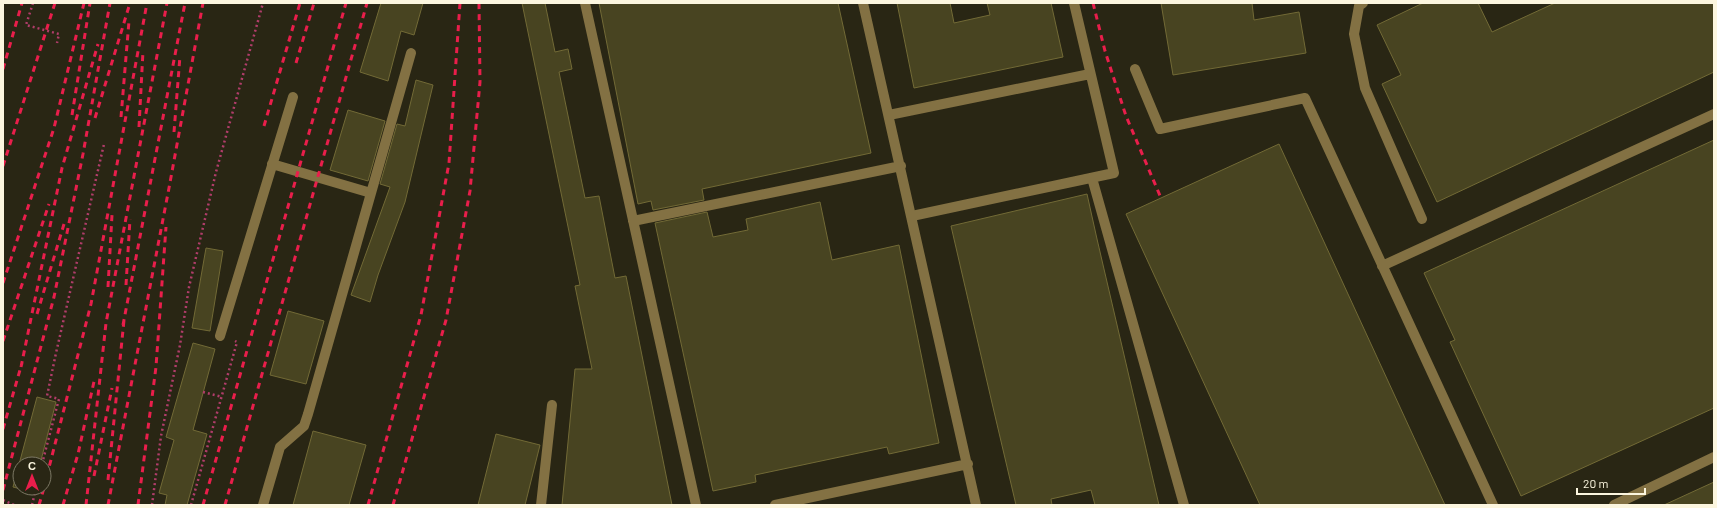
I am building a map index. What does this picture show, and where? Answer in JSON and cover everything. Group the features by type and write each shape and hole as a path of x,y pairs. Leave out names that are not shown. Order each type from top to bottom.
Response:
{"lane":[{"path":"584,3 696,505"},
{"path":"863,3 901,166 976,505"},
{"path":"912,216 1114,173 1074,3"},
{"path":"1363,3 1359,6 1354,34 1365,88 1422,219"},
{"path":"263,505 280,447 304,426 411,53"},
{"path":"1135,69 1160,129 1305,98 1493,505"},
{"path":"889,115 1090,74"},
{"path":"220,336 293,97"},
{"path":"1382,266 1714,114"},
{"path":"272,164 371,193"},
{"path":"633,221 901,166"},
{"path":"1092,178 1184,505"},
{"path":"541,505 552,405"},
{"path":"1614,505 1714,457"},
{"path":"776,505 968,464"}],"path":[{"path":"33,3 26,25 60,34 57,43"},
{"path":"152,505 161,436 180,345 189,287 216,172 263,3"},
{"path":"44,456 60,399 47,396 104,144"},
{"path":"191,505 238,342 220,336"},
{"path":"203,392 222,397"},
{"path":"3,500 14,505"}],"building":[{"path":"381,3 423,3 414,35 401,31 388,81 360,72"},
{"path":"522,3 545,3 555,52 568,49 572,69 559,72 585,198 599,196 615,278 626,276 672,505 562,505 575,369 592,369 575,286 580,285"},
{"path":"599,3 838,3 871,153 702,189 704,200 653,210 651,201 638,204"},
{"path":"897,3 950,3 954,23 990,15 987,3 1051,3 1063,57 914,88"},
{"path":"1161,3 1252,3 1254,20 1299,12 1306,53 1173,75"},
{"path":"1423,3 1478,3 1492,32 1555,3 1714,3 1714,72 1437,202 1382,84 1401,75 1377,25"},
{"path":"416,80 433,85 405,202 378,275 370,302 351,295 390,187 380,184 397,124 405,126"},
{"path":"348,110 385,121 368,181 330,170"},
{"path":"1714,140 1714,408 1521,496 1450,342 1455,340 1424,273"},
{"path":"1279,144 1445,505 1260,505 1126,214"},
{"path":"1087,194 1159,505 1095,505 1091,490 1051,499 1052,505 1016,505 951,226"},
{"path":"820,202 832,260 899,245 939,443 889,454 887,447 755,475 756,482 713,491 655,223 707,212 713,237 748,230 746,219"},
{"path":"206,248 223,251 210,331 192,328"},
{"path":"288,311 324,321 306,384 270,375"},
{"path":"193,343 215,349 193,430 207,434 187,505 165,505 167,495 159,493 174,440 166,437"},
{"path":"37,397 56,402 42,456 21,456"},
{"path":"313,431 366,445 349,505 293,505"},
{"path":"496,434 540,445 525,505 478,505"},
{"path":"1714,482 1714,505 1664,505"}],"railway":[{"path":"3,69 22,3"},
{"path":"3,166 55,3"},
{"path":"3,283 54,128 84,3"},
{"path":"72,115 90,3"},
{"path":"3,490 54,297 83,154 110,3"},
{"path":"95,118 130,3"},
{"path":"52,456 91,304 147,3"},
{"path":"86,505 106,323 167,3"},
{"path":"123,325 185,3"},
{"path":"108,505 203,3"},
{"path":"264,126 300,3"},
{"path":"296,63 314,3"},
{"path":"203,505 346,3"},
{"path":"225,505 367,3"},
{"path":"368,505 421,315 449,163 460,3"},
{"path":"393,505 446,320 470,191 480,82 479,3"},
{"path":"1093,3 1105,51 1126,116 1161,198"},
{"path":"121,117 129,21"},
{"path":"21,367 62,168 98,44"},
{"path":"139,127 143,51"},
{"path":"174,132 180,56"},
{"path":"3,341 49,204"},
{"path":"108,287 112,215"},
{"path":"126,285 130,219"},
{"path":"37,314 64,224"},
{"path":"138,505 156,367 166,227"},
{"path":"108,480 124,320"},
{"path":"3,429 22,363"},
{"path":"63,505 78,454 95,377"},
{"path":"94,476 112,388"},
{"path":"39,505 42,496"}]}
